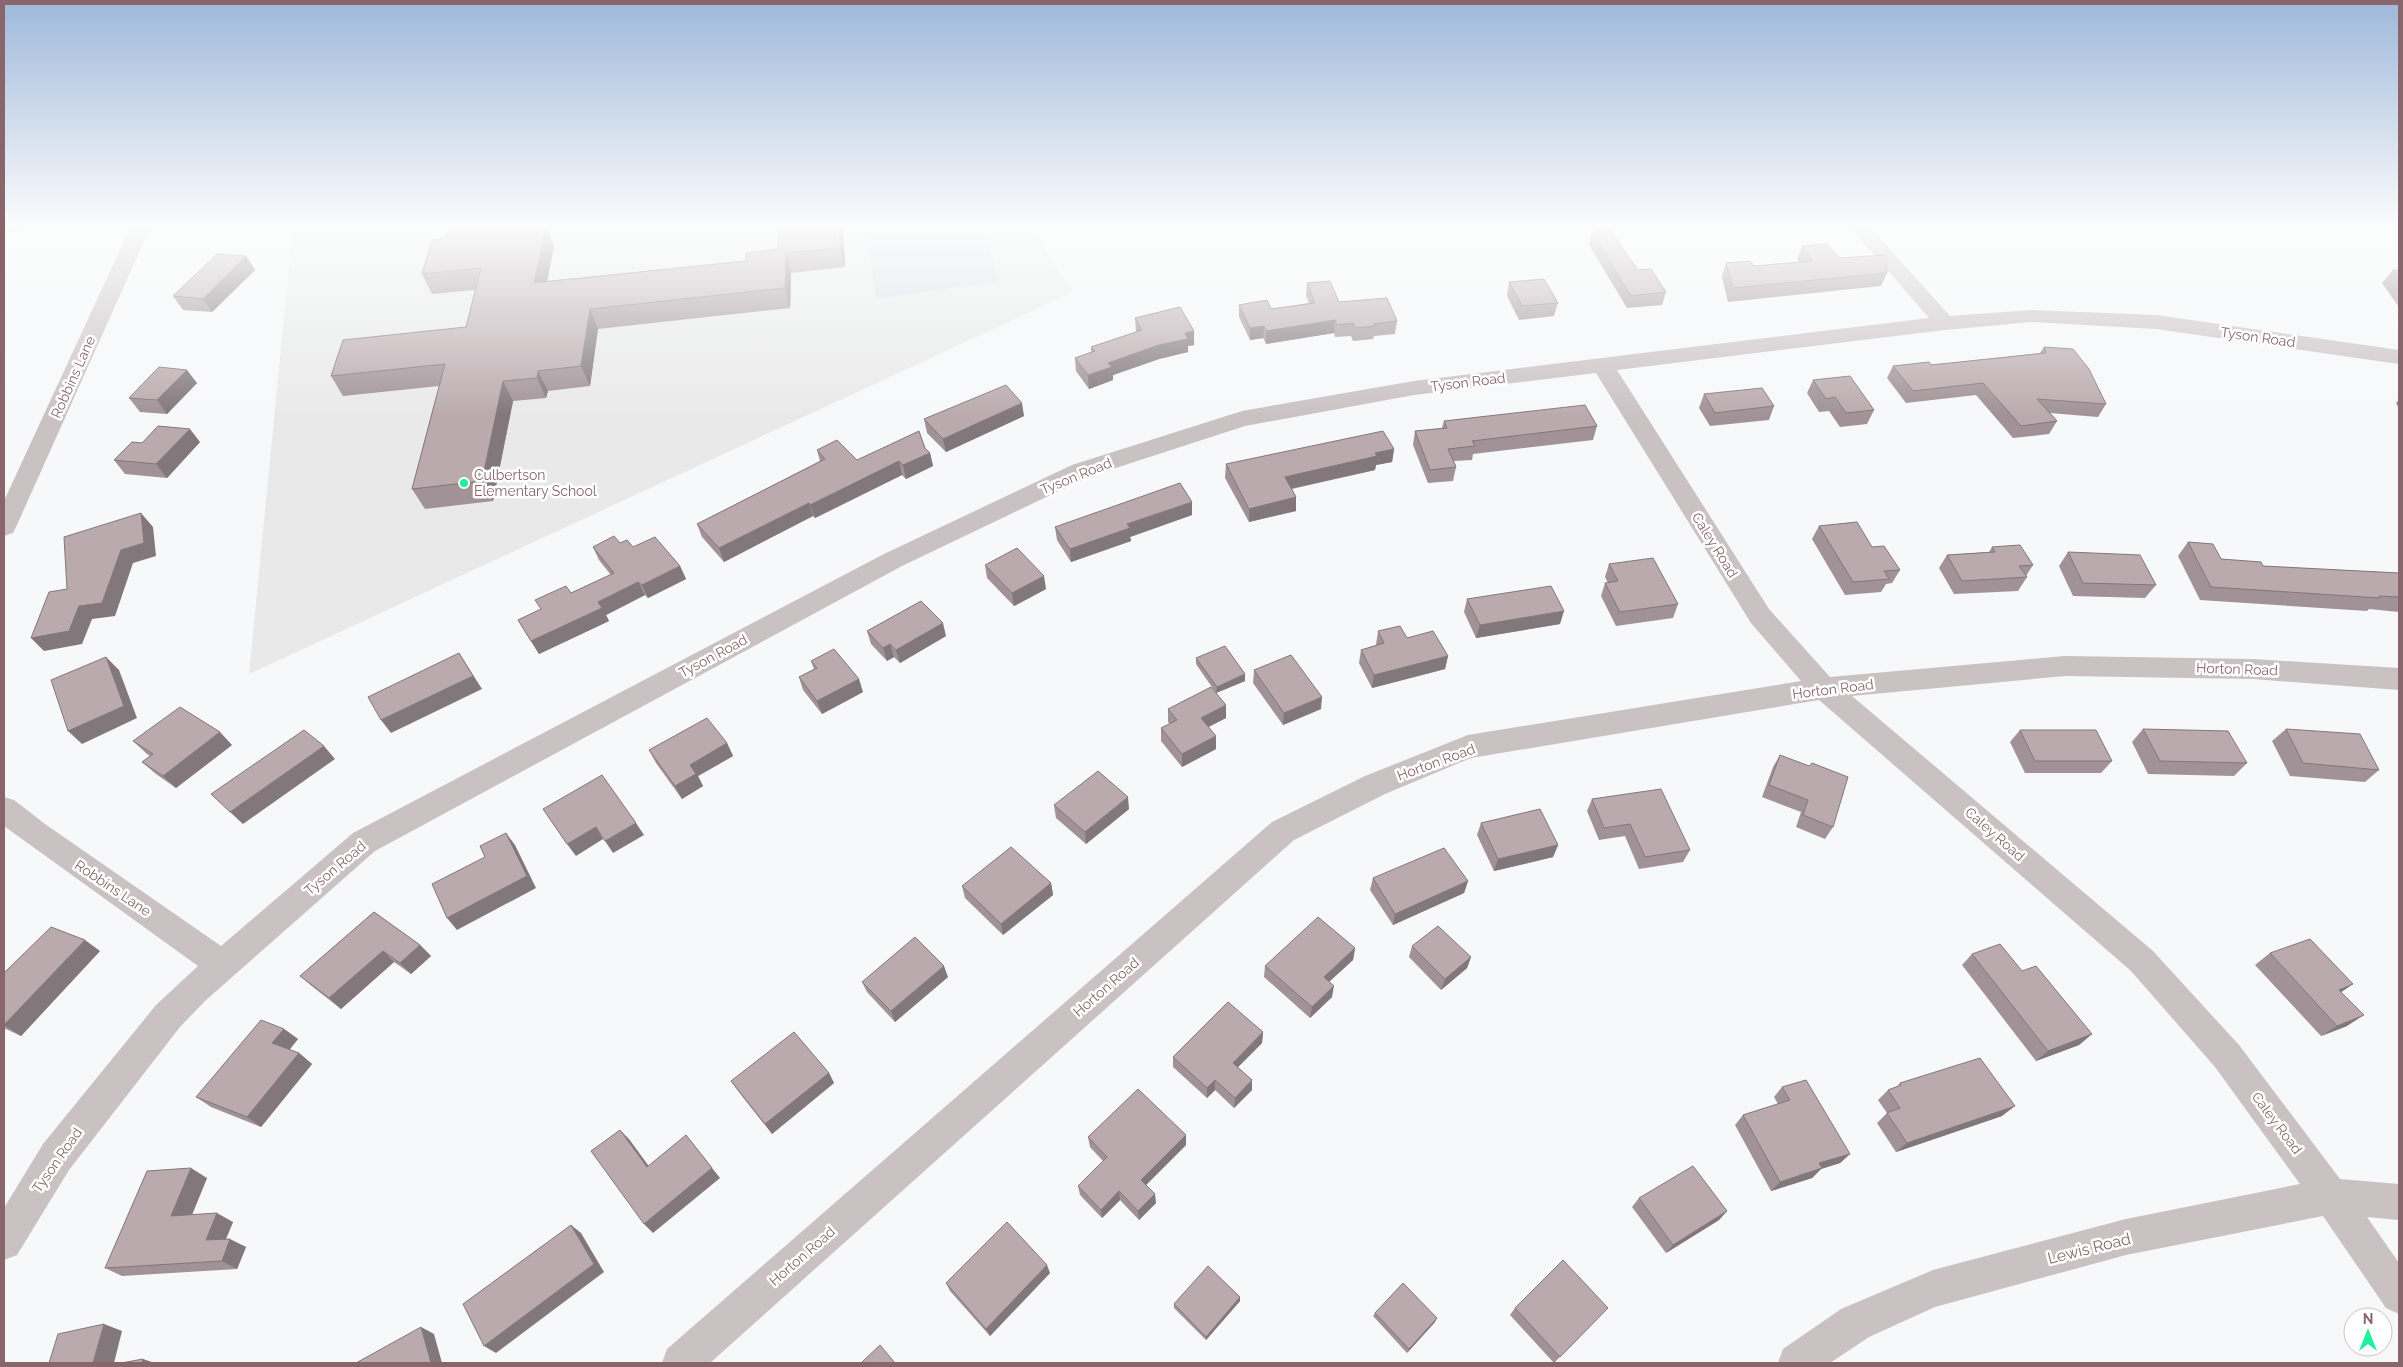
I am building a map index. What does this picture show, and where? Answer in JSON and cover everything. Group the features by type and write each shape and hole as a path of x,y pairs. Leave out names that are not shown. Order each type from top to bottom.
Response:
{"street":[{"name":"Robbins Lane","path":"5,520 111,290"},
{"path":"1916,290 1945,323"},
{"name":"Tyson Road","path":"4,1242 56,1157 168,1016 194,990 364,842 894,560 1080,471 1242,419 1414,388 1945,323 2031,316 2156,322 2399,357"},
{"name":"Caley Road","path":"1603,366 1760,616 1824,688 2142,961 2227,1056 2331,1196 2399,1295"},
{"name":"Horton Road","path":"681,1363 1283,831 1375,785 1468,747 1824,688 2065,666 2253,669 2399,679"},
{"name":"Robbins Lane","path":"4,809 34,833 223,965"},
{"name":"Lewis Road","path":"1797,1363 1855,1323 1933,1288 2126,1237 2331,1196 2399,1202"}],"shaded area":[{"name":"Culbertson Elementary School","path":"287,290 1072,290 1073,292 249,674"},
{"path":"875,290 939,290 877,299"}],"building":[{"path":"180,290 212,290 203,299 173,296"},
{"path":"475,290 768,290 590,309 581,366 538,371 537,378 503,381 482,481 412,489 445,364 331,376 343,340 466,327"},
{"path":"1310,290 1334,290 1339,302 1387,298 1397,321 1355,328 1353,323 1337,325 1335,320 1266,331 1264,326 1250,328 1239,305 1267,300 1271,309 1315,303"},
{"path":"1513,290 1550,290 1558,303 1522,306"},
{"path":"1627,290 1665,290 1666,292 1631,296"},
{"path":"1180,307 1194,331 1185,333 1188,339 1159,345 1108,363 1112,367 1088,375 1075,358 1095,351 1091,347 1142,330 1135,318"},
{"path":"2044,347 2073,349 2089,369 2106,404 2037,399 2057,421 2021,426 1983,383 1913,391 1893,366 1929,362 1931,365 2046,353"},
{"path":"159,367 187,370 157,400 129,398"},
{"path":"1850,376 1874,410 1846,413 1835,397 1826,399 1813,380"},
{"path":"1006,385 1022,403 943,439 924,419"},
{"path":"1762,388 1774,406 1715,413 1704,394"},
{"path":"1585,405 1597,426 1472,441 1475,446 1448,449 1456,467 1430,470 1415,431 1447,428 1444,421"},
{"path":"158,426 190,429 156,464 114,460 132,442 142,443"},
{"path":"919,431 925,448 930,453 903,465 899,461 719,548 697,524 825,459 817,450 837,440 857,460"},
{"path":"1383,431 1394,449 1375,453 1377,456 1285,477 1296,497 1249,509 1226,464"},
{"path":"1180,483 1192,502 1127,524 1130,528 1070,549 1055,527"},
{"path":"141,513 144,543 121,550 102,603 79,606 69,631 31,638 49,592 67,589 64,537"},
{"path":"1857,522 1872,547 1884,546 1900,570 1884,571 1889,579 1853,582 1819,526"},
{"path":"614,536 620,543 627,540 633,547 655,537 680,566 642,585 638,582 598,602 602,608 531,641 518,620 541,609 535,600 566,586 571,593 614,573 593,547"},
{"path":"2188,542 2213,544 2221,559 2261,562 2263,566 2399,573 2399,597 2379,596 2380,598 2211,587"},
{"path":"2020,545 2033,565 2019,566 2027,577 1962,581 1947,555 1995,552 1992,547"},
{"path":"1017,548 1044,576 1012,593 985,565"},
{"path":"2068,552 2140,555 2156,585 2083,583"},
{"path":"1653,558 1678,604 1620,612 1605,583 1618,581 1609,564"},
{"path":"1551,586 1564,611 1480,625 1467,599"},
{"path":"921,601 943,623 896,650 890,644 883,648 867,631"},
{"path":"1400,626 1407,638 1433,631 1448,656 1374,675 1361,650 1384,643 1378,631"},
{"path":"1225,646 1245,674 1217,687 1196,658"},
{"path":"834,649 859,679 817,701 799,677 817,668 811,661"},
{"path":"459,653 473,676 381,720 368,697"},
{"path":"1291,655 1322,697 1284,713 1254,670"},
{"path":"106,657 124,706 68,731 51,680"},
{"path":"1211,687 1226,705 1201,718 1216,736 1182,754 1161,728 1177,720 1168,709"},
{"path":"180,707 220,732 163,776 142,762 153,754 133,741"},
{"path":"707,718 727,743 690,765 696,774 675,786 649,750"},
{"path":"2143,729 2228,731 2247,763 2160,761"},
{"path":"2286,729 2360,734 2379,770 2303,763"},
{"path":"304,730 324,746 230,812 211,794"},
{"path":"2020,730 2096,730 2112,761 2035,761"},
{"path":"1780,755 1809,766 1812,763 1848,777 1833,827 1803,815 1808,800 1769,785"},
{"path":"1098,771 1128,797 1085,832 1054,805"},
{"path":"602,775 636,823 605,841 596,827 567,844 543,809"},
{"path":"1661,789 1690,850 1645,857 1630,824 1604,828 1592,799"},
{"path":"1540,809 1558,845 1498,859 1481,823"},
{"path":"506,833 527,876 447,918 432,884 485,857 480,846"},
{"path":"1011,847 1051,883 1001,924 962,886"},
{"path":"1444,848 1468,881 1395,914 1373,878"},
{"path":"374,912 420,945 400,963 383,951 329,998 300,976"},
{"path":"1318,917 1355,948 1324,977 1334,986 1312,1007 1265,966"},
{"path":"1438,926 1471,957 1445,979 1412,946"},
{"path":"51,927 85,940 4,1025 4,973"},
{"path":"915,937 944,966 891,1011 862,982"},
{"path":"2310,939 2353,984 2339,990 2364,1015 2337,1026 2270,953"},
{"path":"2000,944 2022,971 2036,966 2092,1034 2048,1051 1972,954"},
{"path":"1228,1002 1263,1032 1233,1063 1252,1080 1235,1098 1215,1080 1207,1088 1173,1057"},
{"path":"261,1020 284,1029 272,1043 299,1053 247,1117 196,1097"},
{"path":"794,1032 829,1073 765,1124 731,1081"},
{"path":"1980,1058 2015,1106 1907,1143 1887,1113 1900,1108 1888,1090 1901,1085 1900,1083"},
{"path":"1806,1080 1850,1154 1819,1163 1822,1168 1780,1182 1743,1115 1790,1100 1782,1087"},
{"path":"1138,1089 1186,1135 1141,1180 1155,1194 1138,1211 1119,1191 1101,1210 1078,1186 1107,1157 1088,1137"},
{"path":"620,1130 647,1167 686,1135 712,1168 644,1224 591,1151"},
{"path":"1693,1166 1727,1211 1673,1245 1639,1198"},
{"path":"191,1168 171,1216 217,1213 206,1240 230,1239 222,1261 105,1268 147,1171"},
{"path":"1007,1222 1047,1265 986,1329 946,1283"},
{"path":"571,1225 594,1264 484,1346 463,1304"},
{"path":"1563,1260 1608,1308 1560,1357 1515,1308"},
{"path":"1208,1266 1240,1297 1206,1337 1174,1304"},
{"path":"1403,1283 1437,1318 1409,1349 1375,1313"},
{"path":"104,1324 93,1363 49,1363 58,1334"},
{"path":"421,1327 431,1363 356,1363"},
{"path":"880,1345 895,1363 861,1363"},
{"path":"143,1359 142,1363 121,1363"}],"place":[{"name":"Culbertson Elementary School","path":"464,483"}]}
